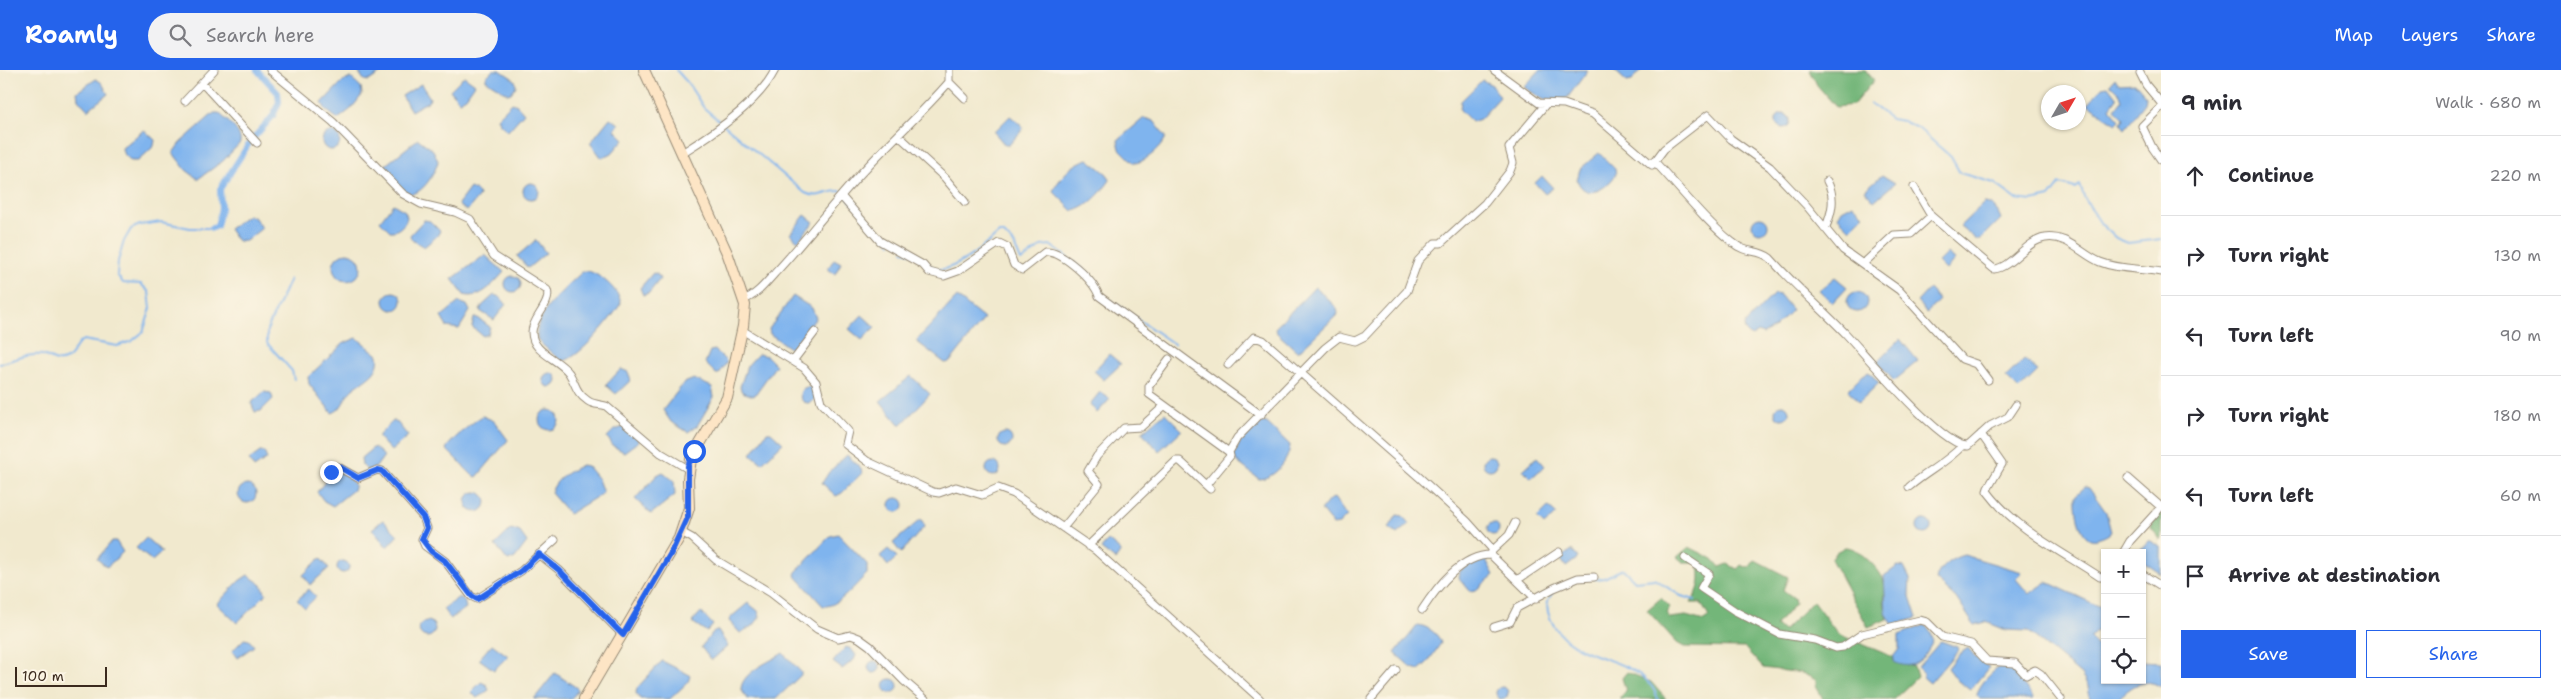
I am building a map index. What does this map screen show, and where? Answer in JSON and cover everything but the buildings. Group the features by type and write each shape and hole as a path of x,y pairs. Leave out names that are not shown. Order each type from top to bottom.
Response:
{"main road":[{"path":"584,699 671,553 681,532 689,508 688,469 694,451 722,409 727,398 745,313 743,300 728,255 644,70"}],"street":[{"path":"184,101 214,70"},
{"path":"270,70 333,122 402,194 422,204 455,212 470,219 494,256 547,290 548,297 532,329 532,341 570,374 576,390 586,400 594,404 606,406 661,453 688,469"},
{"path":"682,153 736,115 763,88 775,70"},
{"path":"743,300 752,297 786,262 841,196 949,82 949,70"},
{"path":"1494,70 1523,94 1545,105 1564,104 1594,114 1652,165 1688,130 1708,115 1731,139 1770,167 1806,205 1843,250 1864,263 1876,275 1899,290 1962,359 1976,364 1988,380"},
{"path":"2140,73 2146,85 2161,103 2161,107 2142,126 2152,147 2161,160"},
{"path":"949,82 965,98"},
{"path":"202,83 257,143"},
{"path":"1088,546 1176,461 1180,461 1208,487 1230,456 1229,452 1237,438 1334,340 1342,337 1355,341 1365,336 1407,291 1418,261 1435,243 1441,243 1485,203 1510,171 1513,163 1509,148 1545,105"},
{"path":"898,135 945,178 965,202"},
{"path":"1654,161 1732,242 1748,252 1757,251 1770,258 1845,333 1915,409 1962,446 1968,446 1995,422 2008,417 2016,405"},
{"path":"1825,229 1831,215 1832,200 1828,181"},
{"path":"1914,186 1932,216 1994,269 2001,267 2033,242 2053,238 2069,242 2101,262 2120,268 2161,272"},
{"path":"841,196 880,240 923,265 929,272 944,276 958,271 999,243 1006,247 1014,265 1022,270 1045,252 1054,253 1089,279 1099,296 1261,415"},
{"path":"1864,263 1894,235 1911,234 1932,216"},
{"path":"742,330 793,361 811,375 816,382 821,402 848,431 845,444 867,461 933,492 938,493 956,487 982,495 994,488 1002,488 1088,546 1167,613 1260,699"},
{"path":"793,361 816,332"},
{"path":"1228,364 1254,336 1274,348 1467,521 1492,552 1536,599"},
{"path":"1169,359 1148,389 1151,396 1229,452"},
{"path":"1063,528 1099,484 1088,471 1096,456 1124,428 1141,426 1164,406"},
{"path":"1981,434 2002,464 1987,492 2032,534 2101,577"},
{"path":"1909,487 1924,474 1951,458 1962,446"},
{"path":"331,472 338,466 358,478 378,470 382,471 423,517 427,528 422,539 426,546 445,561 472,596 477,599 521,571 555,540"},
{"path":"2125,549 2130,540 2161,507 2128,478"},
{"path":"1422,610 1436,588 1465,563 1479,555 1492,552 1510,535 1515,523"},
{"path":"681,532 692,538 716,560 771,592 817,629 838,638 851,636 859,638 870,646 904,682 925,699"},
{"path":"1517,580 1558,552"},
{"path":"539,554 559,570 623,635"},
{"path":"1684,558 1709,574 1701,588 1735,611 1779,634 1815,640 1836,648 1843,647 1862,634 1920,620 1927,622 1942,637 1970,644 1987,661 2015,663 2026,675 2035,670 2048,682 2061,699"},
{"path":"1494,627 1510,622 1517,608 1564,583 1594,577"},
{"path":"2146,577 2161,586"},
{"path":"1371,699 1396,670"}],"green space":[{"path":"1810,70 1865,70 1874,80 1853,105 1836,107 1817,85"},
{"path":"2161,511 2161,540 2150,527"},
{"path":"1689,547 1713,559 1720,567 1728,564 1737,569 1741,565 1749,568 1755,560 1788,577 1783,590 1794,598 1795,603 1775,626 1784,630 1813,601 1838,634 1893,657 1892,660 1914,666 1917,677 1894,699 1823,699 1816,686 1816,680 1802,673 1763,668 1745,648 1684,647 1677,643 1647,610 1661,598 1670,607 1666,613 1670,618 1686,616 1704,621 1709,617 1701,603 1691,603 1699,584 1698,562 1683,562 1677,557"},
{"path":"1845,547 1859,552 1881,575 1885,588 1885,609 1888,619 1868,627 1831,559 1836,552"},
{"path":"1627,672 1651,682 1666,699 1619,699 1626,691 1622,678"}],"water":[{"path":"357,70 385,70 369,81 364,80"},
{"path":"493,70 500,70 515,80 516,86 511,93 508,94 486,80 486,77"},
{"path":"1540,70 1588,70 1568,97 1563,100 1551,101 1524,87"},
{"path":"1614,70 1641,70 1632,81 1627,82"},
{"path":"464,76 475,84 466,97 459,101 450,90"},
{"path":"351,78 361,87 362,95 351,109 338,119 326,110 322,103 343,81"},
{"path":"2115,78 2119,84 2135,83 2146,96 2145,103 2125,129 2121,124 2124,118 2115,109 2122,100 2120,94 2110,84"},
{"path":"96,79 102,83 108,94 88,110 78,99 77,92"},
{"path":"1482,80 1492,85 1500,97 1480,119 1472,122 1460,110 1461,101"},
{"path":"421,84 430,98 429,101 411,111 402,96"},
{"path":"2108,86 2117,98 2110,108 2120,120 2116,124 2088,104 2102,87"},
{"path":"512,103 517,105 524,113 508,131 500,124 497,118"},
{"path":"214,113 219,113 233,126 239,134 240,143 223,161 198,179 186,170 173,153 180,143"},
{"path":"1780,114 1786,114 1790,121 1786,128 1780,128 1776,124 1776,118"},
{"path":"1010,116 1023,129 1009,145 1005,145 994,132"},
{"path":"610,118 619,124 615,130 624,139 612,153 602,158 590,143"},
{"path":"1144,118 1154,121 1166,137 1153,154 1134,163 1120,149 1118,140"},
{"path":"144,130 155,140 154,146 138,161 131,161 123,153 122,148"},
{"path":"331,132 337,135 340,141 337,147 331,150 325,147 322,141 325,135"},
{"path":"418,139 433,150 438,161 432,176 425,186 416,193 409,194 389,177 383,167"},
{"path":"1599,153 1615,169 1616,174 1602,188 1591,192 1581,187 1577,180 1580,169"},
{"path":"1088,159 1107,174 1110,180 1089,203 1073,211 1053,191 1068,171"},
{"path":"1882,175 1895,183 1874,201 1865,190"},
{"path":"1542,176 1553,188 1545,194 1535,183"},
{"path":"531,183 537,185 539,191 537,197 531,199 525,197 523,191 525,185"},
{"path":"470,188 477,191 479,196 467,211 458,204"},
{"path":"1984,203 1990,204 1995,208 2001,219 1980,240 1977,240 1960,226"},
{"path":"393,204 405,211 407,217 401,227 390,231 380,221"},
{"path":"1853,204 1864,215 1850,229 1838,217 1842,210"},
{"path":"248,215 255,218 262,228 246,241 237,241 229,229"},
{"path":"805,215 814,222 798,241 790,234"},
{"path":"1760,217 1766,219 1768,225 1766,231 1760,233 1754,231 1752,225 1754,219"},
{"path":"424,220 430,221 440,231 424,247 411,239 410,235"},
{"path":"536,240 546,253 528,268 517,256"},
{"path":"347,253 357,257 361,267 357,277 347,281 337,277 333,267 337,257"},
{"path":"1947,253 1955,260 1946,270 1938,262"},
{"path":"485,255 504,272 487,290 476,295 464,295 452,279"},
{"path":"834,259 841,263 835,274 828,269"},
{"path":"588,271 608,283 621,303 603,328 585,347 568,359 561,361 538,341 537,331 539,322 544,312 559,294 582,272"},
{"path":"653,273 657,274 660,279 649,293 643,295 640,288"},
{"path":"513,276 519,278 521,284 519,290 513,292 507,290 505,284 507,278"},
{"path":"1835,277 1847,287 1832,303 1819,290"},
{"path":"1315,287 1337,308 1338,314 1298,352 1276,332 1275,328"},
{"path":"1929,289 1939,300 1927,313 1917,302"},
{"path":"389,292 397,292 402,297 400,308 389,310 384,305 384,297"},
{"path":"1857,292 1864,295 1867,302 1864,309 1857,312 1850,309 1847,302 1850,295"},
{"path":"1774,294 1780,295 1792,310 1774,328 1763,334 1757,332 1751,337 1745,331 1744,325"},
{"path":"494,295 500,297 506,304 494,320 480,311 482,306"},
{"path":"793,296 812,308 816,318 791,349 770,334 769,329"},
{"path":"957,297 984,319 950,362 945,363 916,341"},
{"path":"459,302 467,305 470,311 459,329 447,327 441,317"},
{"path":"862,315 875,327 862,340 849,329"},
{"path":"474,318 478,318 490,327 488,334 483,336 472,327"},
{"path":"357,338 378,355 377,368 349,393 340,407 332,413 309,384 308,377 344,343"},
{"path":"1900,339 1918,361 1894,381 1877,362"},
{"path":"715,350 727,362 719,374 716,374 705,363 710,351"},
{"path":"758,354 767,356 776,365 754,396 742,392 740,387 747,366"},
{"path":"1109,354 1121,364 1104,380 1094,371"},
{"path":"2024,359 2038,371 2019,390 2006,377"},
{"path":"621,369 628,372 631,380 616,394 606,385"},
{"path":"1869,372 1879,383 1859,402 1848,390 1863,375"},
{"path":"550,373 555,375 557,380 555,385 550,387 545,385 543,380 545,375"},
{"path":"911,376 930,394 902,424 899,424 880,401"},
{"path":"694,379 712,387 714,397 697,426 688,432 671,422 663,410 684,383"},
{"path":"805,387 811,387 816,392 814,401 805,403 800,398 800,392"},
{"path":"264,392 271,393 273,399 261,411 255,412 251,403"},
{"path":"1100,392 1110,399 1097,413 1090,404"},
{"path":"1779,405 1785,405 1789,412 1785,419 1779,419 1775,415 1775,409"},
{"path":"549,410 556,413 559,420 556,427 549,430 542,427 539,420 542,413"},
{"path":"1165,413 1182,430 1159,451 1142,432"},
{"path":"483,416 494,421 508,440 477,477 472,475 446,449 463,431"},
{"path":"393,421 396,421 408,436 391,451 379,438 379,435"},
{"path":"1262,422 1267,423 1290,445 1287,457 1280,468 1270,476 1259,479 1237,462 1234,457 1240,442"},
{"path":"624,427 639,441 624,452 613,446 607,437 614,430"},
{"path":"767,432 771,432 783,443 762,463 751,454"},
{"path":"1005,433 1010,435 1012,440 1010,445 1005,447 1000,445 998,440 1000,435"},
{"path":"374,447 384,456 376,467 368,471 362,465 361,458"},
{"path":"260,452 264,452 267,459 254,468 249,460"},
{"path":"847,455 861,468 862,473 842,493 836,496 822,483 829,472"},
{"path":"1487,456 1493,456 1497,463 1493,470 1487,470 1483,466 1483,460"},
{"path":"1537,457 1545,466 1531,478 1523,470"},
{"path":"993,462 998,464 1000,469 998,474 993,476 988,474 986,469 988,464"},
{"path":"582,465 587,466 598,479 603,493 569,514 551,493 559,479"},
{"path":"337,471 345,474 355,485 353,490 333,506 324,501 317,492 328,478"},
{"path":"663,472 674,481 675,495 651,514 635,499 657,475"},
{"path":"247,485 253,488 256,494 253,500 247,503 241,500 238,494 241,488"},
{"path":"2085,487 2089,488 2106,512 2111,532 2097,539 2091,539 2086,536 2077,516 2076,495"},
{"path":"476,492 483,495 486,502 483,509 476,512 469,509 466,502 469,495"},
{"path":"894,498 900,498 904,505 900,512 894,512 890,508 890,502"},
{"path":"1334,498 1347,516 1339,524 1333,525 1321,510 1329,500"},
{"path":"1548,507 1556,514 1544,525 1537,518"},
{"path":"1397,515 1403,516 1409,524 1397,534 1389,528"},
{"path":"921,519 925,526 901,553 893,543"},
{"path":"383,520 398,535 387,547 372,529"},
{"path":"1924,520 1929,522 1931,527 1929,532 1924,534 1919,532 1917,527 1919,522"},
{"path":"1493,523 1499,529 1493,535 1487,529"},
{"path":"511,529 520,532 527,542 515,558 508,561 495,545"},
{"path":"838,534 867,564 867,574 841,599 829,606 823,606 795,575 830,536"},
{"path":"146,538 162,552 152,561 136,548"},
{"path":"1108,540 1121,551 1115,560 1101,549"},
{"path":"2149,540 2161,547 2161,574 2146,564 2146,549 2141,549"},
{"path":"112,541 116,541 123,552 107,567 97,559"},
{"path":"888,549 897,557 888,566 880,556"},
{"path":"1572,550 1578,558 1566,567 1560,558"},
{"path":"1964,555 2022,572 2016,579 2029,594 2047,582 2101,607 2101,626 2090,638 2101,649 2101,684 2138,684 2118,699 2090,699 2088,686 2081,675 2028,631 2006,630 1986,622 1974,625 1956,598 1936,580 1943,567 1955,558"},
{"path":"320,558 329,568 310,585 303,575"},
{"path":"1485,558 1494,575 1476,590 1470,591 1459,578 1460,571 1474,560"},
{"path":"341,561 345,561 349,567 345,573 341,573 337,569 337,565"},
{"path":"1898,566 1904,567 1910,579 1909,593 1917,618 1893,625 1886,613 1884,576"},
{"path":"248,575 262,585 266,594 237,623 217,604 239,581"},
{"path":"309,589 316,597 305,608 297,600"},
{"path":"459,597 464,600 466,608 450,619 443,609"},
{"path":"748,603 758,611 760,617 753,626 740,633 729,621"},
{"path":"701,612 713,625 707,632 692,622"},
{"path":"427,621 433,623 435,629 433,635 427,637 421,635 419,629 421,623"},
{"path":"1418,625 1432,631 1441,643 1428,662 1419,670 1412,668 1395,653"},
{"path":"1925,625 1931,633 1933,641 1922,658 1918,662 1907,665 1894,662 1893,657 1899,649 1899,635"},
{"path":"714,631 718,631 728,646 713,659 710,659 701,647"},
{"path":"244,639 249,640 254,646 237,658 232,651"},
{"path":"1941,641 1957,647 1958,650 1930,683 1923,677 1923,672 1918,667"},
{"path":"492,644 508,656 494,670 479,659"},
{"path":"846,647 851,649 856,655 854,660 842,669 833,662"},
{"path":"1968,648 1979,661 1989,667 1970,690 1958,681 1948,668 1958,655"},
{"path":"783,653 801,672 801,675 776,699 748,699 741,690 746,678 757,668"},
{"path":"662,661 688,674 690,676 688,682 670,699 640,699 636,693 637,688"},
{"path":"874,661 880,667 874,673 868,667"},
{"path":"2146,661 2161,662 2161,687 2146,683"},
{"path":"2004,665 2011,667 2034,699 1980,699 1977,696 1987,678"},
{"path":"555,673 577,688 578,690 571,699 534,699"},
{"path":"888,679 894,679 898,686 894,693 888,693 884,689 884,683"},
{"path":"481,682 487,685 489,690 477,698 471,692"},
{"path":"1504,687 1507,688 1507,698 1500,699 1497,698 1496,691 1497,688"}],"waterway":[{"path":"212,228 217,226 221,209 220,189 250,142 273,116 279,102 278,93 257,70"},
{"path":"676,70 687,82 704,108 805,193 815,196 841,191"},
{"path":"1870,103 1891,119 1903,121 1918,128 1951,157 1960,173 1994,183 2016,199 2032,201 2050,197 2060,184 2075,188 2080,185 2085,199 2101,224 2116,238 2128,243 2161,239"},
{"path":"844,194 891,243"},
{"path":"0,364 32,355 42,355 56,361 62,361 68,358 83,340 117,346 132,341 143,332 151,308 149,292 141,284 123,283 117,275 118,261 124,241 131,229 140,225 161,222 190,228 212,228"},
{"path":"903,251 916,256 934,268 941,269 968,258 999,233 1003,233 1014,244 1021,261 1042,246 1050,245 1089,273 1104,296"},
{"path":"290,279 267,330 267,343 292,371 294,379"},
{"path":"1110,300 1174,344"},
{"path":"1595,579 1604,578 1623,569 1635,581 1654,579 1681,596 1695,600"},
{"path":"1553,592 1549,598 1547,608 1550,618 1558,631 1579,648 1619,664 1643,677 1652,687 1658,699"}],"route":[{"path":"331,472 338,466 358,478 378,470 382,471 426,522 427,528 422,539 426,546 445,561 464,588 477,599 503,581 512,578 539,554 559,570 599,613 623,635 671,553 688,516 688,466 694,451"}]}
